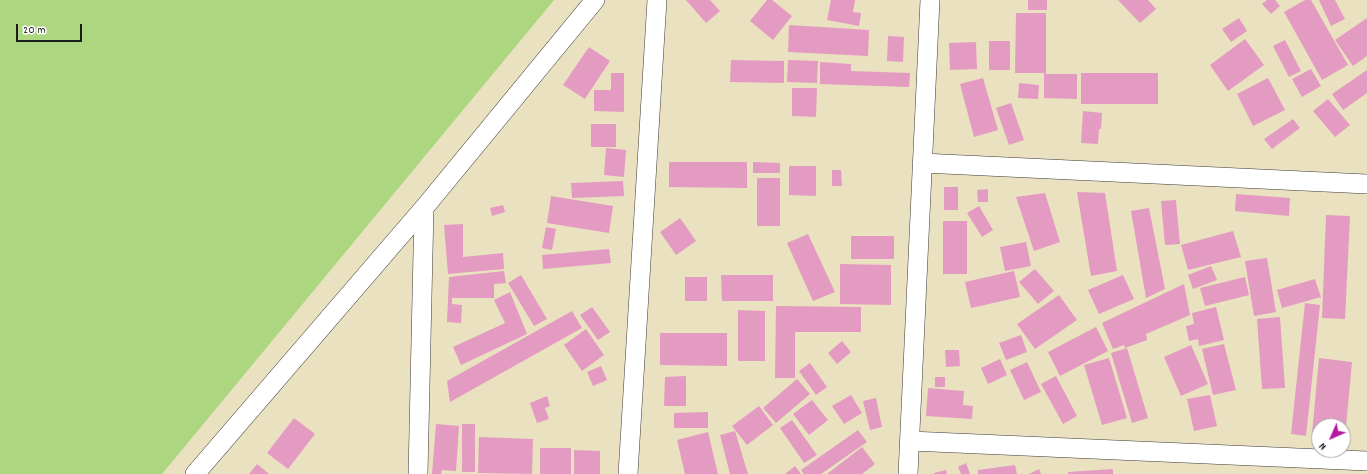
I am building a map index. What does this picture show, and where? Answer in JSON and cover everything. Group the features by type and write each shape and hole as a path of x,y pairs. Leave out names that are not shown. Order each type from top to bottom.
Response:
{"street":[{"path":"195,474 424,208 595,0"},
{"path":"628,474 657,0"},
{"path":"908,474 930,0"},
{"path":"922,163 1367,184"},
{"path":"418,474 424,208"},
{"path":"910,441 1367,461"}],"green space":[{"path":"0,0 554,0 162,474 0,474"}],"building":[{"path":"686,0 710,0 720,11 706,23"},
{"path":"767,0 772,0 792,16 773,40 750,21"},
{"path":"831,0 855,0 853,12 861,13 859,26 827,20"},
{"path":"1028,0 1047,0 1047,10 1028,10"},
{"path":"1118,0 1148,0 1156,9 1140,23"},
{"path":"1267,0 1275,0 1280,6 1271,14 1262,4"},
{"path":"1305,0 1311,0 1348,65 1322,80 1284,12"},
{"path":"1319,0 1335,0 1345,19 1331,26"},
{"path":"1016,13 1046,13 1046,74 1077,74 1077,99 1044,98 1044,73 1015,73"},
{"path":"1239,18 1247,31 1231,42 1222,29"},
{"path":"1367,18 1367,56 1353,66 1335,40"},
{"path":"789,25 869,30 868,56 788,52"},
{"path":"888,36 904,37 903,62 887,61"},
{"path":"1245,39 1264,65 1228,91 1210,65"},
{"path":"1285,40 1301,71 1289,77 1273,46"},
{"path":"989,41 1010,41 1010,70 989,70"},
{"path":"976,42 977,69 950,70 949,43"},
{"path":"589,47 610,61 585,99 563,85"},
{"path":"731,60 784,61 784,83 730,82"},
{"path":"788,60 818,61 817,83 787,82"},
{"path":"820,62 851,64 851,71 910,73 909,87 820,84"},
{"path":"1311,69 1321,86 1302,97 1292,79"},
{"path":"1367,70 1367,93 1343,110 1332,94"},
{"path":"611,73 624,73 624,112 594,111 594,90 611,90"},
{"path":"1081,73 1158,73 1158,104 1081,104"},
{"path":"983,78 998,130 974,137 960,84"},
{"path":"1268,78 1285,110 1253,126 1237,94"},
{"path":"1019,83 1039,85 1038,99 1018,98"},
{"path":"792,88 817,88 816,117 792,116"},
{"path":"1328,99 1350,125 1335,137 1313,111"},
{"path":"1011,103 1024,140 1009,145 996,108"},
{"path":"1083,111 1102,113 1098,144 1081,143"},
{"path":"1293,119 1300,128 1272,149 1264,139"},
{"path":"591,124 616,124 616,147 591,147"},
{"path":"606,148 626,150 624,177 604,175"},
{"path":"669,162 747,162 747,188 669,187"},
{"path":"753,162 780,163 780,173 753,173"},
{"path":"789,166 816,166 816,196 789,195"},
{"path":"832,170 841,170 842,186 832,186"},
{"path":"757,178 780,178 780,226 757,226"},
{"path":"623,181 624,196 572,198 571,183"},
{"path":"944,187 958,187 958,210 944,210"},
{"path":"988,189 988,202 978,202 977,190"},
{"path":"1077,192 1105,193 1117,271 1091,276"},
{"path":"1045,193 1060,242 1034,251 1016,197"},
{"path":"1236,194 1290,198 1289,216 1235,211"},
{"path":"551,196 613,206 609,233 547,223"},
{"path":"1176,200 1180,244 1165,245 1161,201"},
{"path":"503,205 505,212 492,216 490,208"},
{"path":"979,206 993,230 982,237 967,213"},
{"path":"1149,208 1165,289 1146,298 1131,211"},
{"path":"1326,215 1350,216 1345,319 1322,318"},
{"path":"680,218 696,241 676,255 660,232"},
{"path":"943,221 967,221 967,274 943,274"},
{"path":"463,224 463,257 503,253 504,269 448,274 444,225"},
{"path":"546,227 556,229 552,250 542,248"},
{"path":"1233,231 1241,257 1188,270 1181,245"},
{"path":"808,234 835,292 813,301 787,243"},
{"path":"851,236 894,236 894,259 851,259"},
{"path":"1026,242 1031,266 1005,271 1000,247"},
{"path":"609,249 611,263 543,269 542,255"},
{"path":"1267,258 1276,312 1254,316 1245,261"},
{"path":"840,264 891,265 891,305 840,304"},
{"path":"1211,266 1217,280 1193,289 1188,275"},
{"path":"1035,269 1054,291 1038,304 1019,282"},
{"path":"504,271 506,283 494,284 494,298 452,298 452,304 462,305 461,323 447,322 449,277"},
{"path":"1014,271 1020,297 971,308 965,282"},
{"path":"521,275 547,319 534,326 508,283"},
{"path":"721,275 773,275 773,301 722,301"},
{"path":"1123,275 1134,299 1099,314 1088,290"},
{"path":"685,277 707,277 707,301 685,301"},
{"path":"1245,277 1249,295 1205,306 1200,288"},
{"path":"1315,279 1321,297 1282,308 1277,290"},
{"path":"1184,284 1190,315 1146,334 1147,340 1125,348 1124,345 1113,349 1102,323"},
{"path":"510,292 527,334 461,365 453,347 505,323 494,300"},
{"path":"1059,295 1077,320 1035,349 1017,324"},
{"path":"1305,303 1320,305 1306,436 1291,434"},
{"path":"776,306 861,307 861,332 795,332 795,378 775,378"},
{"path":"592,307 610,332 598,340 580,315"},
{"path":"1216,307 1224,340 1199,346 1198,339 1189,341 1186,326 1194,324 1192,313"},
{"path":"738,310 765,311 765,361 738,361"},
{"path":"572,311 582,328 450,402 447,381"},
{"path":"1280,317 1285,388 1262,389 1257,319"},
{"path":"1096,327 1108,351 1060,376 1048,352"},
{"path":"586,329 604,355 582,371 564,345"},
{"path":"660,333 727,333 727,366 660,365"},
{"path":"1021,335 1027,352 1006,360 999,343"},
{"path":"842,341 851,352 837,364 828,353"},
{"path":"1224,344 1236,390 1213,395 1202,349"},
{"path":"1191,345 1208,384 1181,396 1164,357"},
{"path":"1127,348 1148,418 1132,423 1111,353"},
{"path":"945,350 959,350 960,366 946,367"},
{"path":"1109,358 1127,418 1102,425 1084,365"},
{"path":"1319,358 1352,362 1347,418 1313,418"},
{"path":"1000,359 1007,375 988,384 981,368"},
{"path":"1027,362 1041,392 1024,400 1010,370"},
{"path":"810,363 827,387 816,395 799,371"},
{"path":"601,366 607,380 593,386 587,372"},
{"path":"686,376 686,406 664,406 665,377"},
{"path":"1056,376 1077,416 1063,424 1041,384"},
{"path":"935,377 945,377 945,387 935,387"},
{"path":"797,379 810,394 776,423 763,408"},
{"path":"928,388 964,391 963,405 973,406 972,419 926,416"},
{"path":"851,395 862,413 844,424 832,406"},
{"path":"1210,395 1217,426 1194,431 1187,399"},
{"path":"547,396 550,406 545,408 549,419 537,423 530,403"},
{"path":"876,398 882,427 870,430 863,401"},
{"path":"812,400 828,420 809,435 793,414"},
{"path":"759,406 773,425 747,445 732,426"},
{"path":"708,412 708,428 674,428 674,413"},
{"path":"294,418 315,434 288,469 267,453"},
{"path":"792,420 817,455 804,463 780,428"},
{"path":"436,424 459,426 456,471 442,470 441,474 432,474"},
{"path":"462,424 475,424 475,472 462,472"},
{"path":"858,430 867,442 821,474 804,474 801,470"},
{"path":"735,431 748,474 730,474 720,435"},
{"path":"708,432 718,474 685,474 677,440"},
{"path":"479,437 533,439 532,474 478,473"},
{"path":"862,447 875,464 862,474 827,474"},
{"path":"540,448 571,448 571,474 540,474"},
{"path":"574,450 600,451 600,474 574,474"},
{"path":"966,463 970,474 961,474 958,467"},
{"path":"257,464 269,474 249,474"},
{"path":"1015,465 1017,474 978,474 978,470"},
{"path":"795,466 801,474 785,474"},
{"path":"1039,469 1041,474 1029,474"},
{"path":"1113,469 1113,474 1068,474 1068,472"},
{"path":"946,470 947,474 934,474 934,473"}]}
